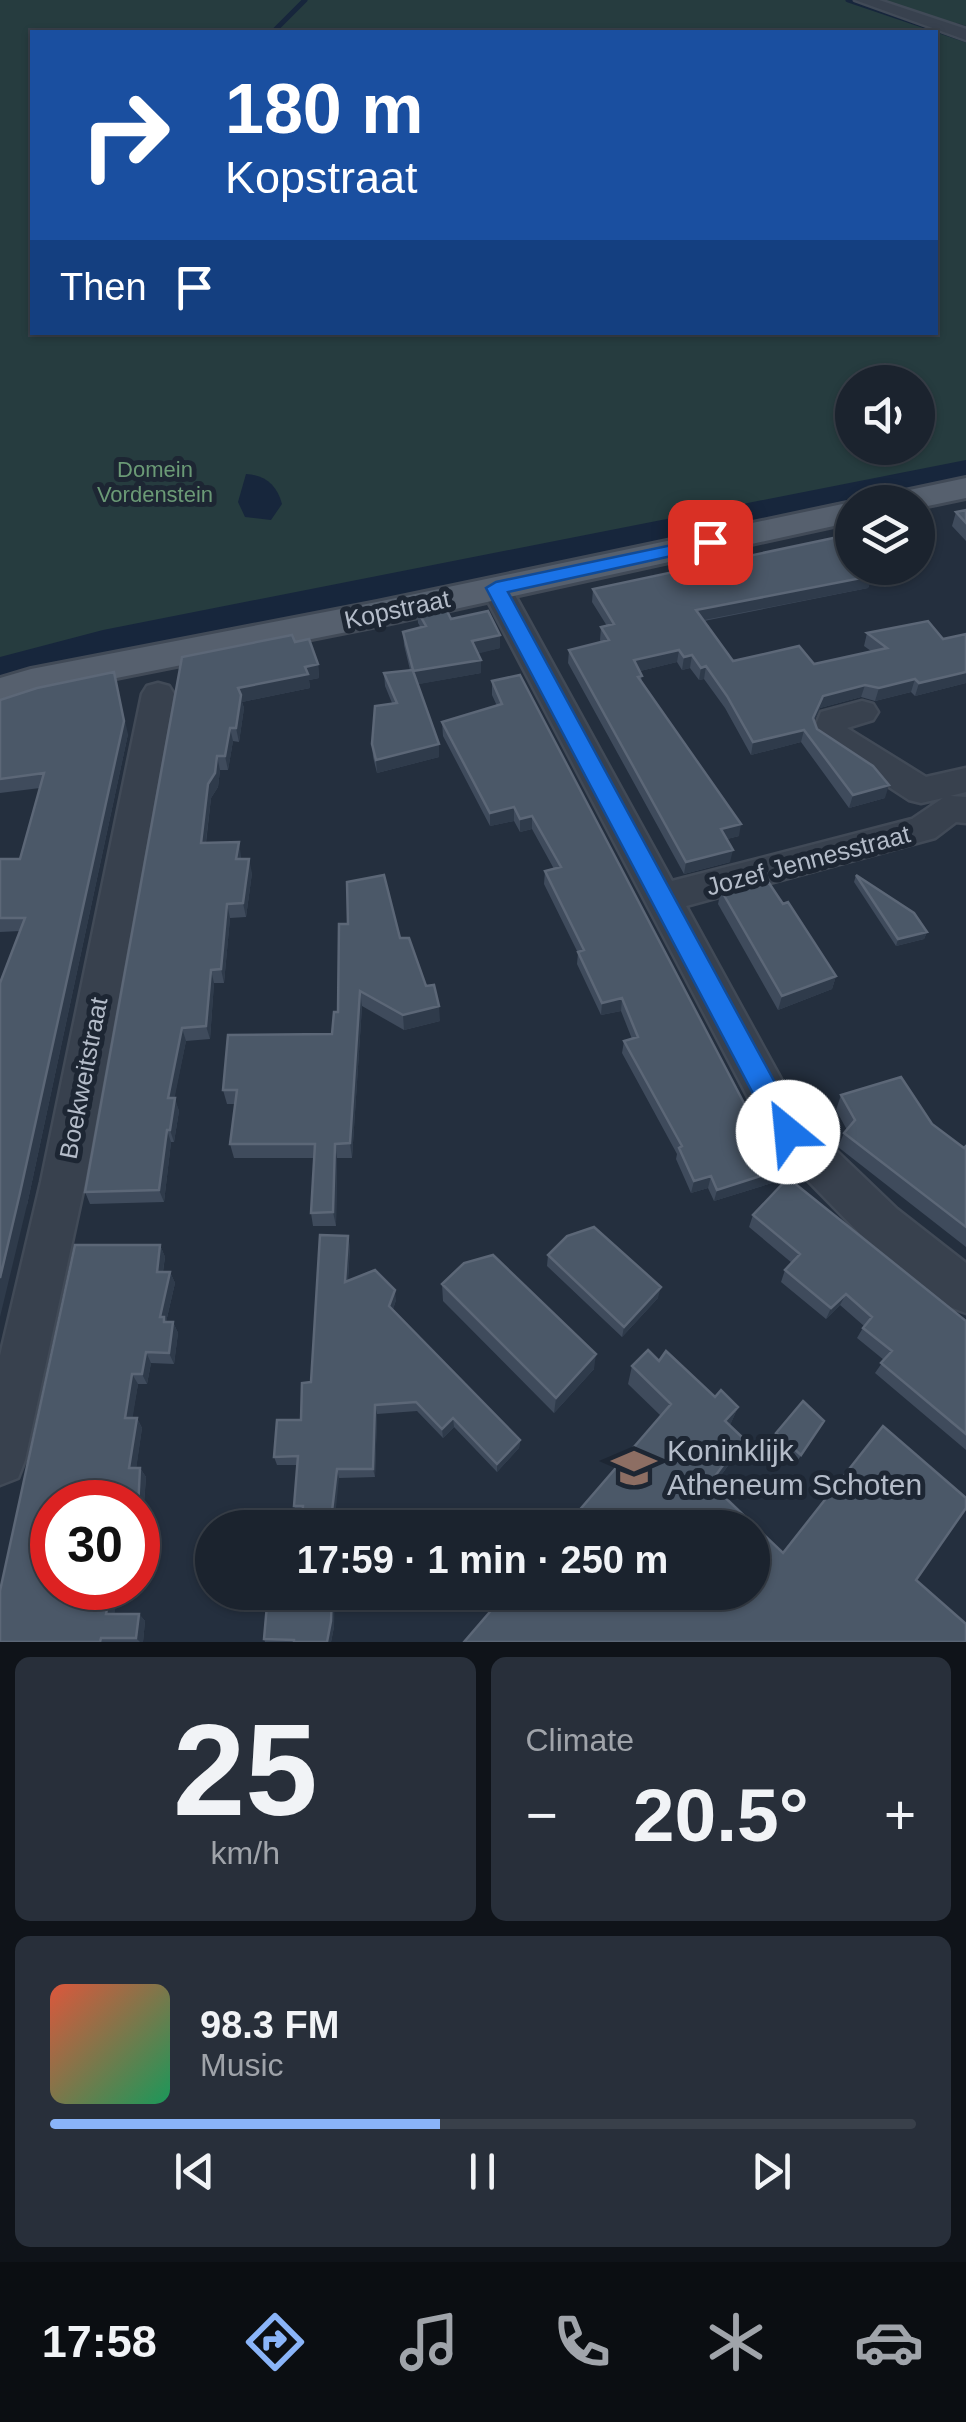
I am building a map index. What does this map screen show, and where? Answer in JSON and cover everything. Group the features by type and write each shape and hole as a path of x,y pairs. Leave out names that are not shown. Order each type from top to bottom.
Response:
{"main road":[{"path":"935,494 966,488"},
{"name":"Kopstraat","path":"0,692 30,682 835,516"}],"street":[{"path":"863,0 966,35"},
{"path":"496,588 788,1132 881,1224 966,1291"},
{"name":"Boekweitstraat","path":"0,1460 63,1182 158,694"},
{"name":"Jozef Jennesstraat","path":"660,898 923,829 951,798 829,732 833,720 862,712"}],"green space":[{"name":"Domein Vordenstein","path":"0,0 966,0 966,26 957,23 925,27 934,30 30,30 30,335 938,335 938,31 966,41 966,472 903,485 835,485 835,499 108,649 0,680"}],"water":[{"path":"246,474 264,479 277,491 282,504 271,520 245,517 238,502"}],"building":[{"path":"966,510 966,523 956,512"},
{"path":"835,538 835,583 696,610 733,661 799,646 814,664 887,648 867,633 928,621 943,639 966,634 966,672 919,683 915,679 879,688 865,685 823,696 813,718 817,729 873,766 889,785 853,795 804,730 753,742 706,666 701,668 692,655 684,657 679,650 634,660 642,676 638,677 741,824 721,829 733,850 686,862 569,650 609,640 601,627 614,624 593,589"},
{"path":"443,603 451,619 488,611 500,635 472,641 481,660 413,671 439,744 376,760 372,744 375,706 397,703 384,673 413,670 403,632 426,626 417,610"},
{"path":"292,635 295,642 309,639 318,664 305,667 308,674 238,688 241,695 236,728 230,728 225,756 217,756 215,773 208,784 201,843 239,842 236,859 249,859 243,903 227,904 221,969 211,970 206,1026 182,1028 168,1098 175,1098 159,1190 85,1192 182,657"},
{"path":"114,672 124,721 0,1278 0,983 25,918 0,918 0,859 20,859 44,773 0,779 0,700"},
{"path":"520,675 779,1170 717,1190 711,1176 694,1181 679,1148 682,1146 624,1041 638,1037 622,998 602,1003 578,952 584,950 545,871 561,867 532,816 520,819 514,807 490,813 442,722 502,704 492,681"},
{"path":"384,875 400,938 409,938 426,986 434,985 439,1006 403,1015 360,991 350,1143 335,1144 333,1212 311,1213 315,1144 230,1144 237,1090 223,1090 228,1035 332,1034 334,1012 338,1012 339,924 348,924 347,882"},
{"path":"856,875 914,913 927,932 898,939"},
{"path":"751,879 756,887 769,883 783,904 788,902 836,976 782,996 721,890"},
{"path":"901,1077 932,1124 966,1146 966,1227 844,1133 855,1120 841,1095"},
{"path":"788,1178 966,1321 966,1434 881,1363 892,1351 863,1328 872,1317 846,1294 831,1308 785,1270 800,1254 753,1215"},
{"path":"594,1227 661,1287 624,1327 548,1255 567,1236"},
{"path":"320,1235 348,1236 345,1282 375,1270 395,1290 389,1306 520,1440 497,1464 453,1418 442,1429 416,1402 375,1405 373,1469 337,1469 332,1510 303,1510 303,1506 294,1506 298,1456 274,1457 277,1420 301,1420 302,1383 311,1382"},
{"path":"75,1245 160,1245 157,1272 170,1272 160,1317 164,1317 164,1322 173,1322 169,1353 146,1352 142,1374 132,1374 125,1418 137,1418 129,1468 140,1468 139,1480 30,1480 30,1610 139,1614 136,1638 0,1642 0,1591"},
{"path":"493,1255 596,1354 556,1398 442,1284 464,1263"},
{"path":"648,1350 659,1361 666,1351 715,1397 721,1390 738,1407 725,1421 743,1438 710,1483 738,1510 580,1510 671,1404 632,1366"},
{"path":"803,1401 824,1421 801,1455 776,1433"},
{"path":"883,1426 966,1498 966,1508 916,1580 966,1624 966,1642 464,1642 492,1610 770,1610 770,1541 783,1553"},
{"path":"267,1610 331,1610 327,1642 264,1639"}],"waterway":[{"path":"275,30 305,0"},
{"path":"848,0 936,30"},
{"path":"938,31 966,40"},
{"path":"0,672 103,645 966,472"}],"place":[{"name":"Koninklijk Atheneum Schoten","path":"634,1468"}],"route":[{"path":"710,542 496,588 788,1132"}]}
